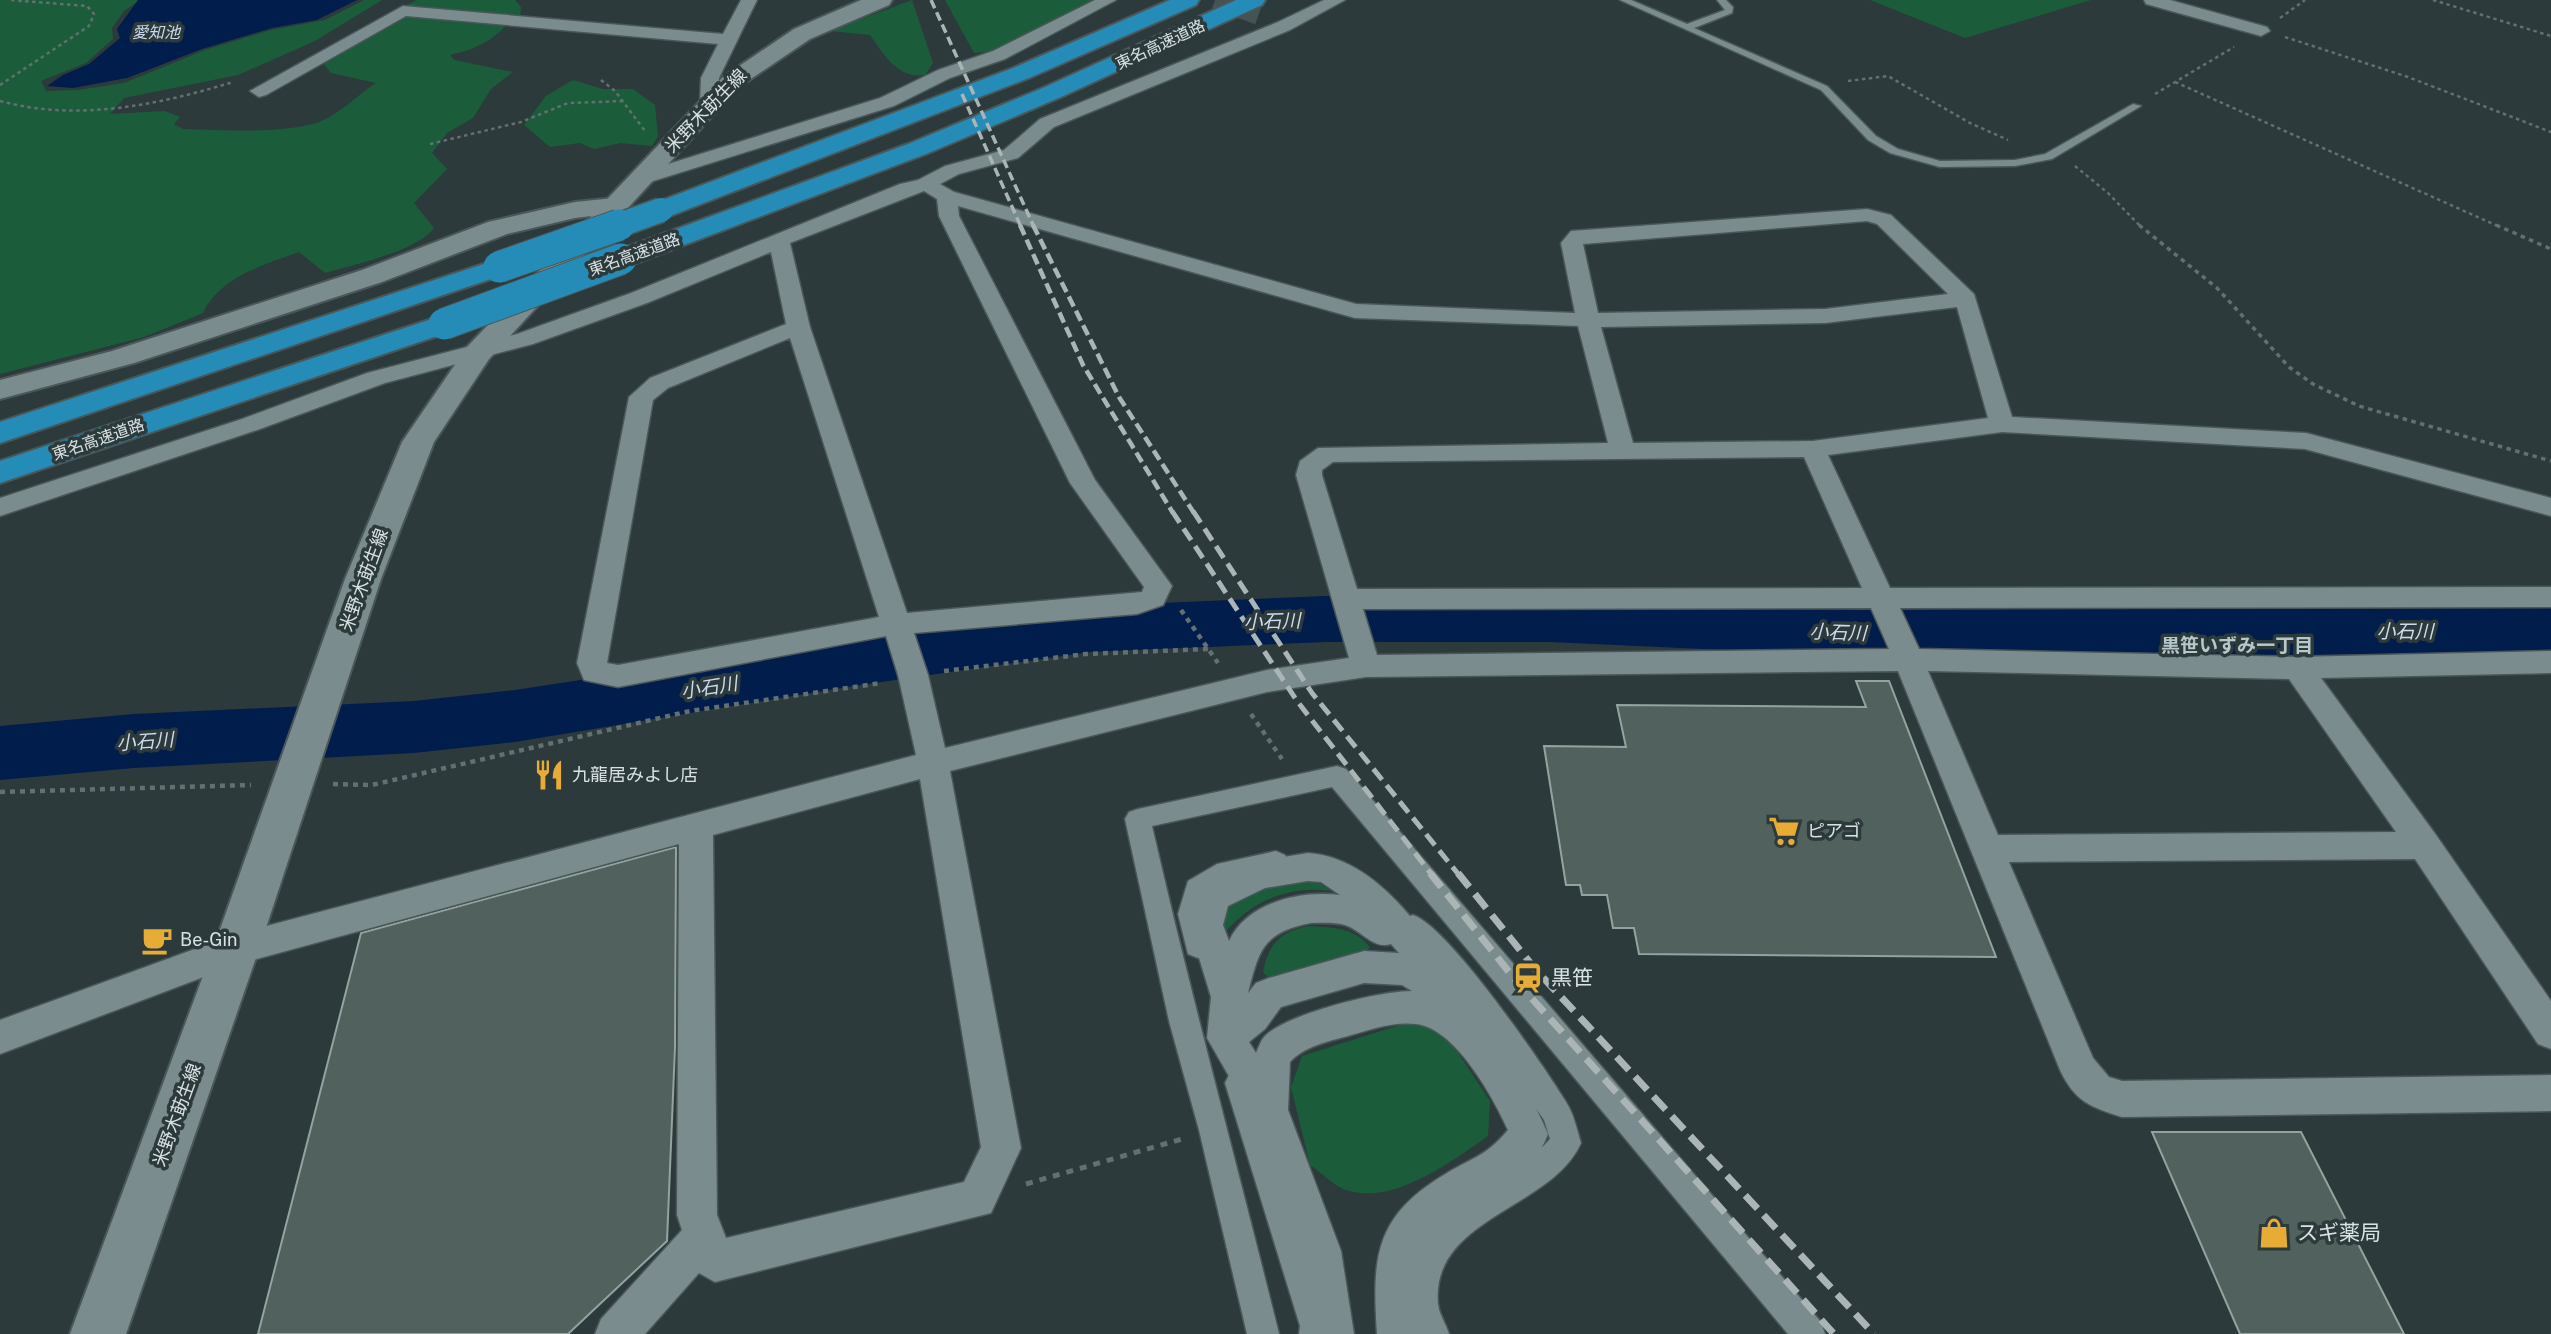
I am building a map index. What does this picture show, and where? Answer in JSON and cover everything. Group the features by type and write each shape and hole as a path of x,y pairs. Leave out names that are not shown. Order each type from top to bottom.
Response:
{"highway":[{"name":"東名高速道路","path":"0,433 499,267 661,210 1021,73 1188,0"},
{"name":"東名高速道路","path":"0,472 444,324 621,259 917,149 1257,8"}],"main road":[{"name":"米野木莇生線","path":"99,1334 294,784 363,579 418,442 478,353 643,178 709,103 768,51 804,31 881,0"},
{"path":"0,390 122,357 372,276 498,228 575,210 614,206"}],"street":[{"path":"709,103 710,78 749,0"},
{"path":"643,178 887,102 944,74 999,55 1108,0"},
{"path":"936,190 952,170 1011,154 1047,123 1284,26 1337,0"},
{"path":"2152,0 2262,31"},
{"path":"1257,8 1284,26"},
{"path":"259,91 403,11 729,40"},
{"path":"0,507 251,424 352,386 478,353 639,298 907,188 936,190 1355,311 1588,320 1825,316 1966,299"},
{"path":"798,327 659,383 641,397 592,663 595,671 618,676 896,624 1138,604 1146,602 1158,593 1154,579 1083,483 936,190"},
{"path":"1622,450 1588,320 1572,243 1576,237 1867,215 1888,221 1966,299 2002,424"},
{"path":"696,826 697,1215 715,1261 977,1199 1001,1148 933,763 913,675 798,327 779,240"},
{"path":"1364,657 1309,475 1309,467 1328,454 1813,449 2002,424 2306,441 2551,507"},
{"path":"1813,449 1883,602 1989,849 2079,1070 2097,1091 2122,1099 2551,1093"},
{"path":"1347,604 2551,597"},
{"path":"0,1037 236,949 933,763 1235,691 1364,657 1905,654 2297,668 2545,668"},
{"path":"2297,668 2424,845 2551,1032"},
{"path":"1263,1334 1214,1130 1183,1021 1138,819 1337,776 1810,1334"},
{"path":"1989,849 2424,845"},
{"path":"1315,1334 1316,1326 1206,979 1191,914 1197,889 1217,874 1305,857 1332,863 1377,894 1452,965 1557,1114 1566,1143 1546,1165 1473,1211 1439,1245 1425,1274 1422,1303 1433,1334"},
{"path":"1229,997 1206,925 1213,898 1239,881 1284,871 1323,868 1342,879 1389,916 1435,980 1516,1105 1529,1133 1505,1164 1460,1187 1418,1218 1399,1249 1394,1276 1398,1334"},
{"path":"1333,1334 1320,1251 1269,1110 1226,1038 1229,997 1244,944 1258,926 1289,914 1326,908 1356,913 1390,934 1435,980"},
{"path":"1226,1038 1252,1017 1269,994 1364,967 1402,969 1435,980"},
{"path":"1269,1110 1268,1076 1278,1047 1306,1031 1413,1006 1437,1012 1472,1038"},
{"path":"616,1334 705,1235"}],"lane":[{"path":"1624,0 1824,88 1855,124 1894,151 1940,164 2015,163 2050,156 2136,106"},
{"path":"1685,28 1729,11 1729,7 1721,0"}],"path":[{"path":"0,85 8,77 89,26 94,14 87,6 10,0"},
{"path":"2136,106 2262,31 2305,0"},
{"path":"2433,0 2551,36"},
{"path":"2262,31 2408,77 2551,132"},
{"path":"1824,88 1875,76 1888,76 1969,122 2088,175 2146,232 2217,288 2289,367 2313,384 2359,406 2551,461"},
{"path":"0,100 50,109 113,107 163,101 243,79"},
{"path":"601,80 624,101 641,130 676,141"},
{"path":"2175,82 2551,249"},
{"path":"430,144 521,122 568,103 624,101"},
{"path":"1186,614 1203,639"},
{"path":"0,792 294,784 372,785 690,711 897,681 913,675 1086,654 1208,649"},
{"path":"1235,691 1300,784"},
{"path":"977,1199 1214,1130"}],"green space":[{"path":"0,0 140,0 124,11 112,28 113,39 86,63 41,81 46,91 78,90 124,83 205,50 271,30 325,20 364,0 382,0 315,41 238,75 124,98 110,114 165,111 180,117 174,124 183,129 264,130 297,127 321,121 338,112 376,83 331,73 323,63 397,18 414,14 509,22 483,44 450,55 454,60 513,72 491,89 473,118 447,133 432,153 447,169 414,203 434,228 414,244 384,256 325,273 299,252 231,281 220,290 203,313 144,337 0,374"},
{"path":"417,0 515,0 521,7 520,19 405,6"},
{"path":"912,0 933,63 925,75 915,75 899,69 886,57 870,35 830,31"},
{"path":"945,0 1095,0 991,51 974,53"},
{"path":"1870,0 2091,0 1965,38"},
{"path":"573,80 603,89 633,89 655,105 658,136 652,146 620,143 594,149 580,143 550,147 524,125 546,96"},
{"path":"1310,877 1331,891 1300,891 1271,898 1245,913 1222,936 1220,911 1237,892"},
{"path":"1310,926 1350,932 1370,947 1364,953 1268,977 1263,972 1273,946 1284,935"},
{"path":"1403,1024 1427,1026 1453,1045 1490,1101 1488,1136 1440,1168 1402,1187 1383,1192 1346,1190 1310,1165 1291,1087 1302,1056"}],"water":[{"name":"愛知池","path":"138,0 357,0 317,20 272,28 202,49 127,78 73,88 47,86 63,75 89,64 120,38 117,29"}],"building":[{"path":"1856,681 1889,681 1996,957 1639,954 1634,928 1613,928 1607,895 1582,895 1580,885 1566,885 1544,746 1626,747 1617,705 1866,707"},
{"path":"676,847 675,1047 667,1241 568,1334 258,1334 361,933"},
{"name":"スギ薬局","path":"2152,1132 2301,1132 2404,1334 2240,1334"}],"waterway":[{"name":"小石川","path":"0,753 134,741 414,727 515,716 847,663 1090,629 1326,619 1550,619 1859,633 2551,631"}],"tunnel":[{"path":"1215,0 1259,16"}],"railway":[{"path":"931,0 1034,227"},
{"path":"962,94 1021,227"},
{"path":"1020,225 1083,365 1173,513"},
{"path":"1034,227 1119,397 1194,513"},
{"path":"1172,511 1297,701 1432,875"},
{"path":"1193,511 1312,693 1459,875"},
{"path":"1430,873 1517,982 1834,1334"},
{"path":"1458,873 1536,970 1874,1334"}],"place":[{"name":"九龍居みよし店","path":"549,775"},
{"name":"ピアゴ","path":"1784,831"},
{"name":"Be-Gin","path":"157,940"},
{"name":"黒笹","path":"1528,978"},
{"name":"スギ薬局","path":"2274,1233"}],"district":[{"name":"黒笹いずみ一丁目","path":"2237,645"}]}
